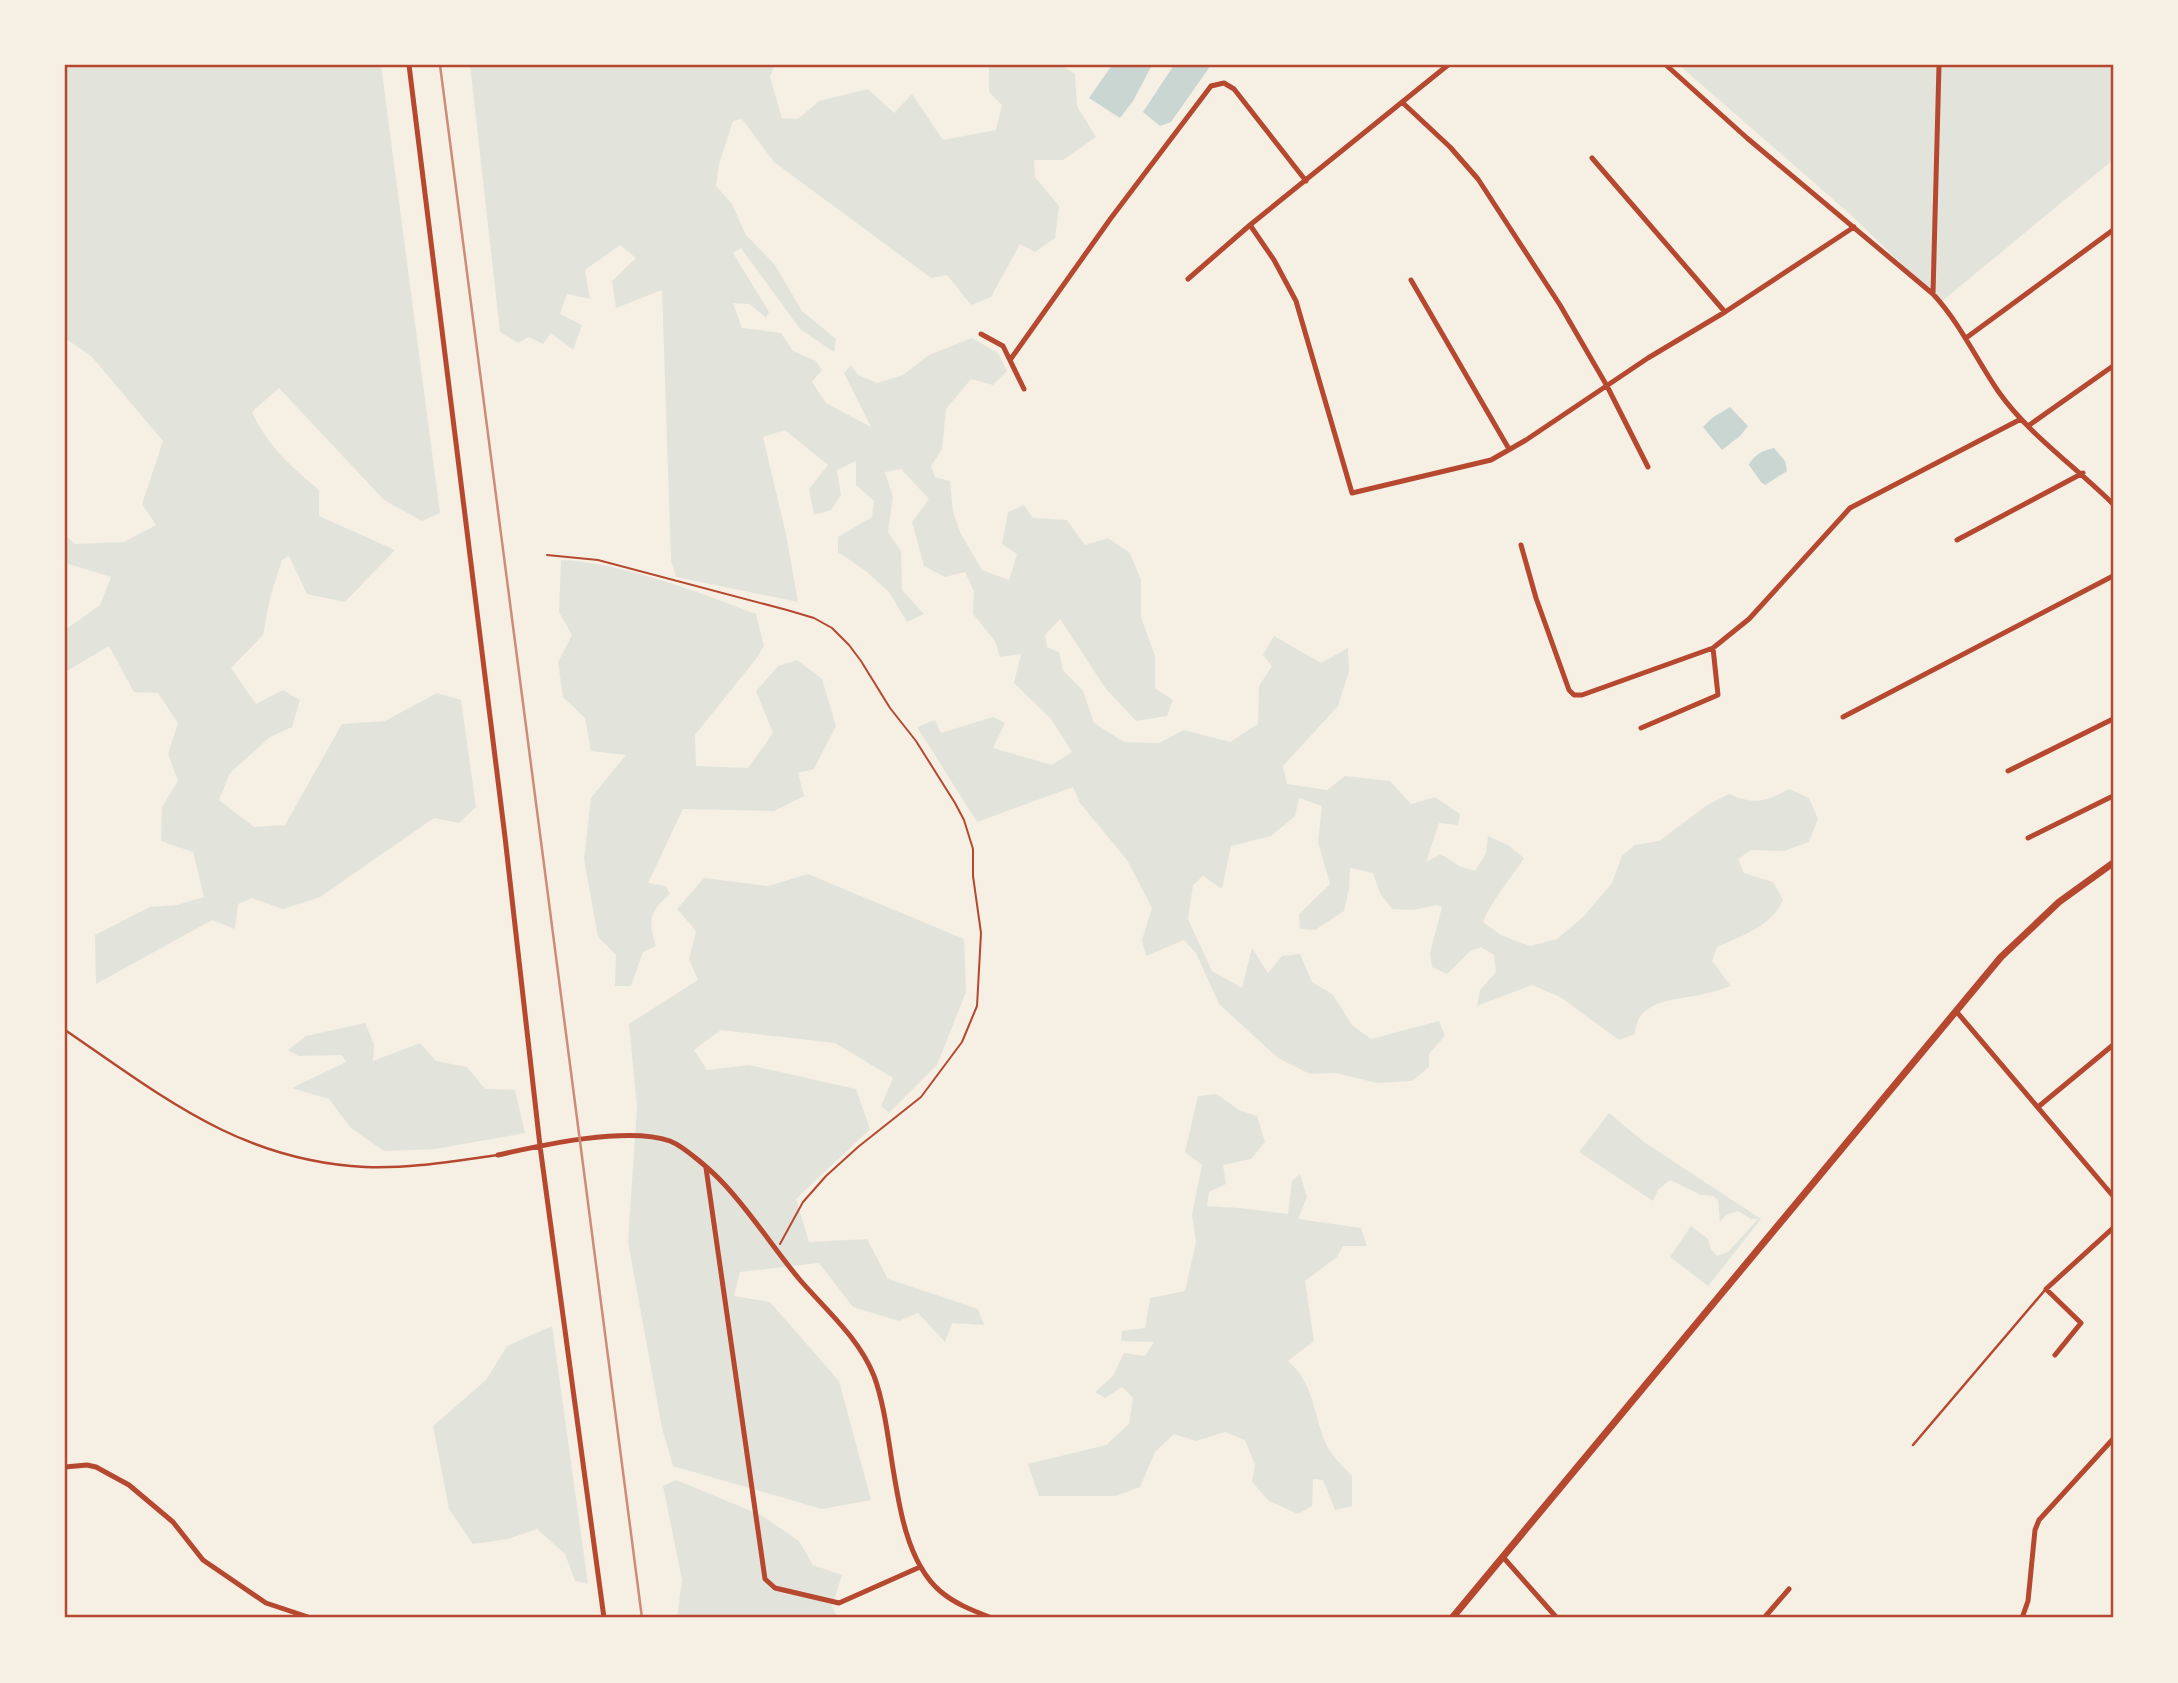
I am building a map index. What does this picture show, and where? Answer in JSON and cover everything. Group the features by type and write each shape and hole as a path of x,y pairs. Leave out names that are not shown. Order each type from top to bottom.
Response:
{"main road":[{"path":"1452,1618 2001,957 2038,920 2113,863"}],"street":[{"path":"409,65 505,837 540,1146 604,1618"},
{"path":"1188,279 1250,225 1448,65"},
{"path":"1665,65 1747,138 1933,294 1950,313 1999,392 2021,419 2083,473 2113,504"},
{"path":"1933,294 1939,65"},
{"path":"1010,360 1111,218 1211,86 1224,83 1234,89 1306,181"},
{"path":"1403,103 1450,147 1478,179 1560,305 1607,386 1648,467"},
{"path":"1592,158 1725,313"},
{"path":"1250,225 1274,260 1296,301 1352,493 1491,460 1526,440 1648,358 1725,313 1854,227"},
{"path":"1966,338 2113,230"},
{"path":"1411,280 1509,449"},
{"path":"981,334 1003,346 1024,389"},
{"path":"2028,426 2113,366"},
{"path":"1521,545 1535,598 1569,690 1573,695 1582,695 1713,648 1749,619 1850,508 2021,419"},
{"path":"1957,540 2083,473"},
{"path":"1843,717 2113,576"},
{"path":"1641,728 1718,695 1713,648"},
{"path":"2008,771 2113,719"},
{"path":"2028,838 2113,796"},
{"path":"1956,1011 2113,1196"},
{"path":"2038,1107 2113,1045"},
{"path":"498,1155 540,1146 643,1135 673,1142 724,1184 776,1250 852,1338 868,1362 880,1399 905,1525 920,1567 939,1591 992,1618"},
{"path":"706,1168 765,1579 775,1588 839,1603 920,1567"},
{"path":"2055,1355 2081,1323 2046,1289 2113,1228"},
{"path":"2022,1618 2028,1601 2035,1530 2039,1520 2113,1439"},
{"path":"65,1467 96,1467 129,1485 173,1522 203,1560 265,1603 311,1618"},
{"path":"1503,1557 1557,1618"},
{"path":"1764,1618 1788,1590"}],"lane":[{"path":"65,1030 172,1104 233,1137 281,1154 304,1160 367,1167 407,1166 498,1155"},
{"path":"1913,1445 2046,1289"}],"path":[{"path":"547,555 598,561 787,610 814,618 832,628 861,661 890,708 916,741 955,803 970,835 981,933 979,989 971,1025 962,1042 921,1097 858,1147 826,1176 803,1202 776,1250"}],"shaded area":[{"path":"65,65 381,65 440,513 422,521 384,500 279,388 252,412 273,446 319,490 319,516 395,550 345,602 307,594 289,556 282,560 270,598 263,635 231,668 256,704 283,690 300,700 292,727 270,737 230,773 219,800 254,827 285,825 342,724 385,721 437,693 461,700 476,807 459,823 434,818 320,897 283,909 252,898 238,904 235,929 212,920 96,984 95,935 150,907 177,905 204,897 193,852 161,841 162,807 178,781 168,754 178,723 158,693 134,692 109,646 65,672 65,630 100,605 111,577 65,563 65,535 75,544 124,542 156,525 142,504 163,441 92,357 65,338"},
{"path":"470,65 775,65 770,77 782,118 798,119 819,101 868,89 894,113 912,94 943,140 996,130 1002,105 989,92 989,65 1061,65 1075,74 1077,106 1096,137 1063,160 1034,160 1035,177 1059,206 1055,238 1035,252 1020,244 991,297 971,305 947,275 931,278 774,162 742,119 733,121 719,164 716,186 732,204 746,235 775,265 802,311 836,339 834,352 800,329 741,248 733,253 769,312 766,318 750,304 733,303 742,328 781,333 793,351 816,361 822,370 812,382 826,403 871,427 844,373 851,365 858,375 877,383 903,375 929,355 972,338 998,353 1007,371 993,385 971,379 946,409 942,449 931,466 935,477 950,481 953,512 961,534 982,570 1009,580 1017,554 1002,544 1008,512 1024,505 1033,518 1067,520 1085,545 1108,538 1130,553 1141,580 1141,617 1155,656 1155,688 1173,700 1167,716 1136,721 1106,689 1060,619 1045,635 1047,647 1059,652 1063,670 1083,691 1094,723 1124,742 1159,743 1184,730 1230,742 1258,724 1259,686 1272,666 1263,655 1274,636 1321,663 1348,648 1349,671 1338,706 1283,766 1287,784 1327,790 1345,776 1390,781 1411,804 1435,797 1460,814 1458,825 1439,823 1426,862 1441,854 1459,866 1475,871 1486,853 1488,836 1508,845 1524,858 1483,922 1501,935 1530,946 1557,939 1584,916 1612,883 1622,856 1635,845 1659,841 1707,805 1729,794 1753,801 1773,797 1789,789 1809,798 1818,819 1809,842 1784,851 1751,850 1738,859 1744,873 1773,882 1783,900 1764,924 1717,947 1712,961 1731,986 1660,1003 1643,1014 1637,1022 1635,1034 1619,1040 1560,997 1532,985 1477,1006 1480,990 1496,972 1494,955 1481,947 1470,951 1447,974 1432,967 1430,953 1442,907 1436,905 1413,910 1392,909 1380,893 1373,873 1350,868 1344,911 1315,930 1300,929 1299,914 1330,884 1318,842 1322,806 1299,798 1295,816 1271,836 1231,846 1222,889 1203,876 1193,885 1188,919 1212,971 1242,988 1252,948 1268,973 1282,956 1300,954 1312,982 1332,994 1353,1026 1371,1039 1439,1021 1445,1036 1429,1054 1429,1067 1412,1081 1377,1083 1336,1073 1310,1074 1278,1058 1219,1004 1196,953 1184,940 1146,956 1142,940 1152,908 1127,860 1080,803 1073,787 977,822 917,727 935,720 941,733 993,717 1005,723 993,748 1052,765 1072,752 1051,719 1014,683 1021,654 1000,657 995,641 973,614 974,591 965,572 945,577 924,566 912,522 929,499 901,469 885,472 893,497 888,532 901,551 902,590 924,614 907,622 889,592 867,572 838,552 838,537 872,517 874,501 856,485 856,461 837,470 841,495 831,510 814,515 809,489 828,465 785,430 763,437 786,534 798,602 676,577 671,560 662,290 616,308 612,281 636,258 620,245 585,270 590,299 567,294 560,314 582,325 573,350 551,333 543,344 529,337 518,343 500,332"},
{"path":"1112,65 1152,65 1133,101 1120,118 1089,98"},
{"path":"1174,65 1211,65 1171,122 1160,126 1143,112"},
{"path":"1679,65 2113,65 2113,160 1941,302 1851,215"},
{"path":"1730,407 1748,426 1722,450 1703,427"},
{"path":"1774,448 1785,461 1787,471 1765,485 1749,465 1753,458"},
{"path":"561,560 585,562 635,573 756,614 764,646 695,735 696,766 748,768 773,733 756,691 778,666 797,660 822,679 836,726 814,769 798,773 804,796 774,811 683,809 648,883 666,886 670,894 654,912 651,923 656,946 643,952 631,986 615,986 616,955 598,937 584,859 591,798 626,755 591,751 585,718 563,697 558,662 572,635 559,612"},
{"path":"808,874 964,939 966,992 937,1065 889,1113 881,1106 893,1078 835,1043 721,1030 694,1050 707,1070 749,1065 856,1089 870,1129 796,1199 809,1242 867,1239 888,1279 978,1309 984,1325 952,1323 945,1342 918,1313 899,1321 853,1307 819,1263 740,1272 734,1296 770,1302 839,1381 871,1500 822,1509 673,1466 662,1428 628,1242 637,1107 629,1024 698,980 689,959 696,931 677,909 704,878 768,886"},
{"path":"365,1023 374,1044 373,1061 420,1043 436,1061 467,1067 485,1089 515,1090 525,1133 435,1149 384,1151 351,1128 329,1099 292,1088 346,1062 342,1055 298,1056 288,1050 306,1036"},
{"path":"1217,1094 1239,1110 1257,1116 1265,1142 1251,1159 1223,1165 1226,1184 1209,1192 1207,1206 1288,1214 1292,1181 1300,1174 1307,1197 1298,1219 1361,1228 1367,1246 1343,1246 1337,1257 1305,1281 1314,1341 1288,1361 1309,1390 1329,1450 1352,1476 1352,1506 1335,1510 1323,1480 1313,1479 1312,1506 1298,1514 1269,1501 1252,1482 1255,1465 1245,1440 1225,1432 1196,1441 1174,1434 1155,1452 1140,1487 1115,1496 1039,1496 1028,1464 1106,1445 1129,1424 1133,1398 1122,1387 1105,1398 1095,1392 1113,1376 1124,1353 1145,1356 1154,1342 1121,1341 1122,1331 1145,1328 1150,1298 1185,1291 1196,1242 1192,1215 1202,1165 1185,1152 1198,1096"},
{"path":"1609,1113 1644,1142 1761,1219 1708,1286 1670,1257 1691,1226 1708,1239 1717,1256 1728,1252 1758,1219 1751,1219 1738,1211 1726,1215 1720,1222 1718,1200 1670,1180 1658,1190 1653,1201 1579,1152"},
{"path":"552,1326 588,1584 575,1581 565,1554 537,1529 508,1539 473,1544 449,1509 433,1426 486,1380 507,1346"},
{"path":"676,1480 761,1515 799,1541 813,1565 842,1575 832,1606 838,1618 677,1618 682,1580 663,1486"}],"railway":[{"path":"440,65 642,1618"}]}
